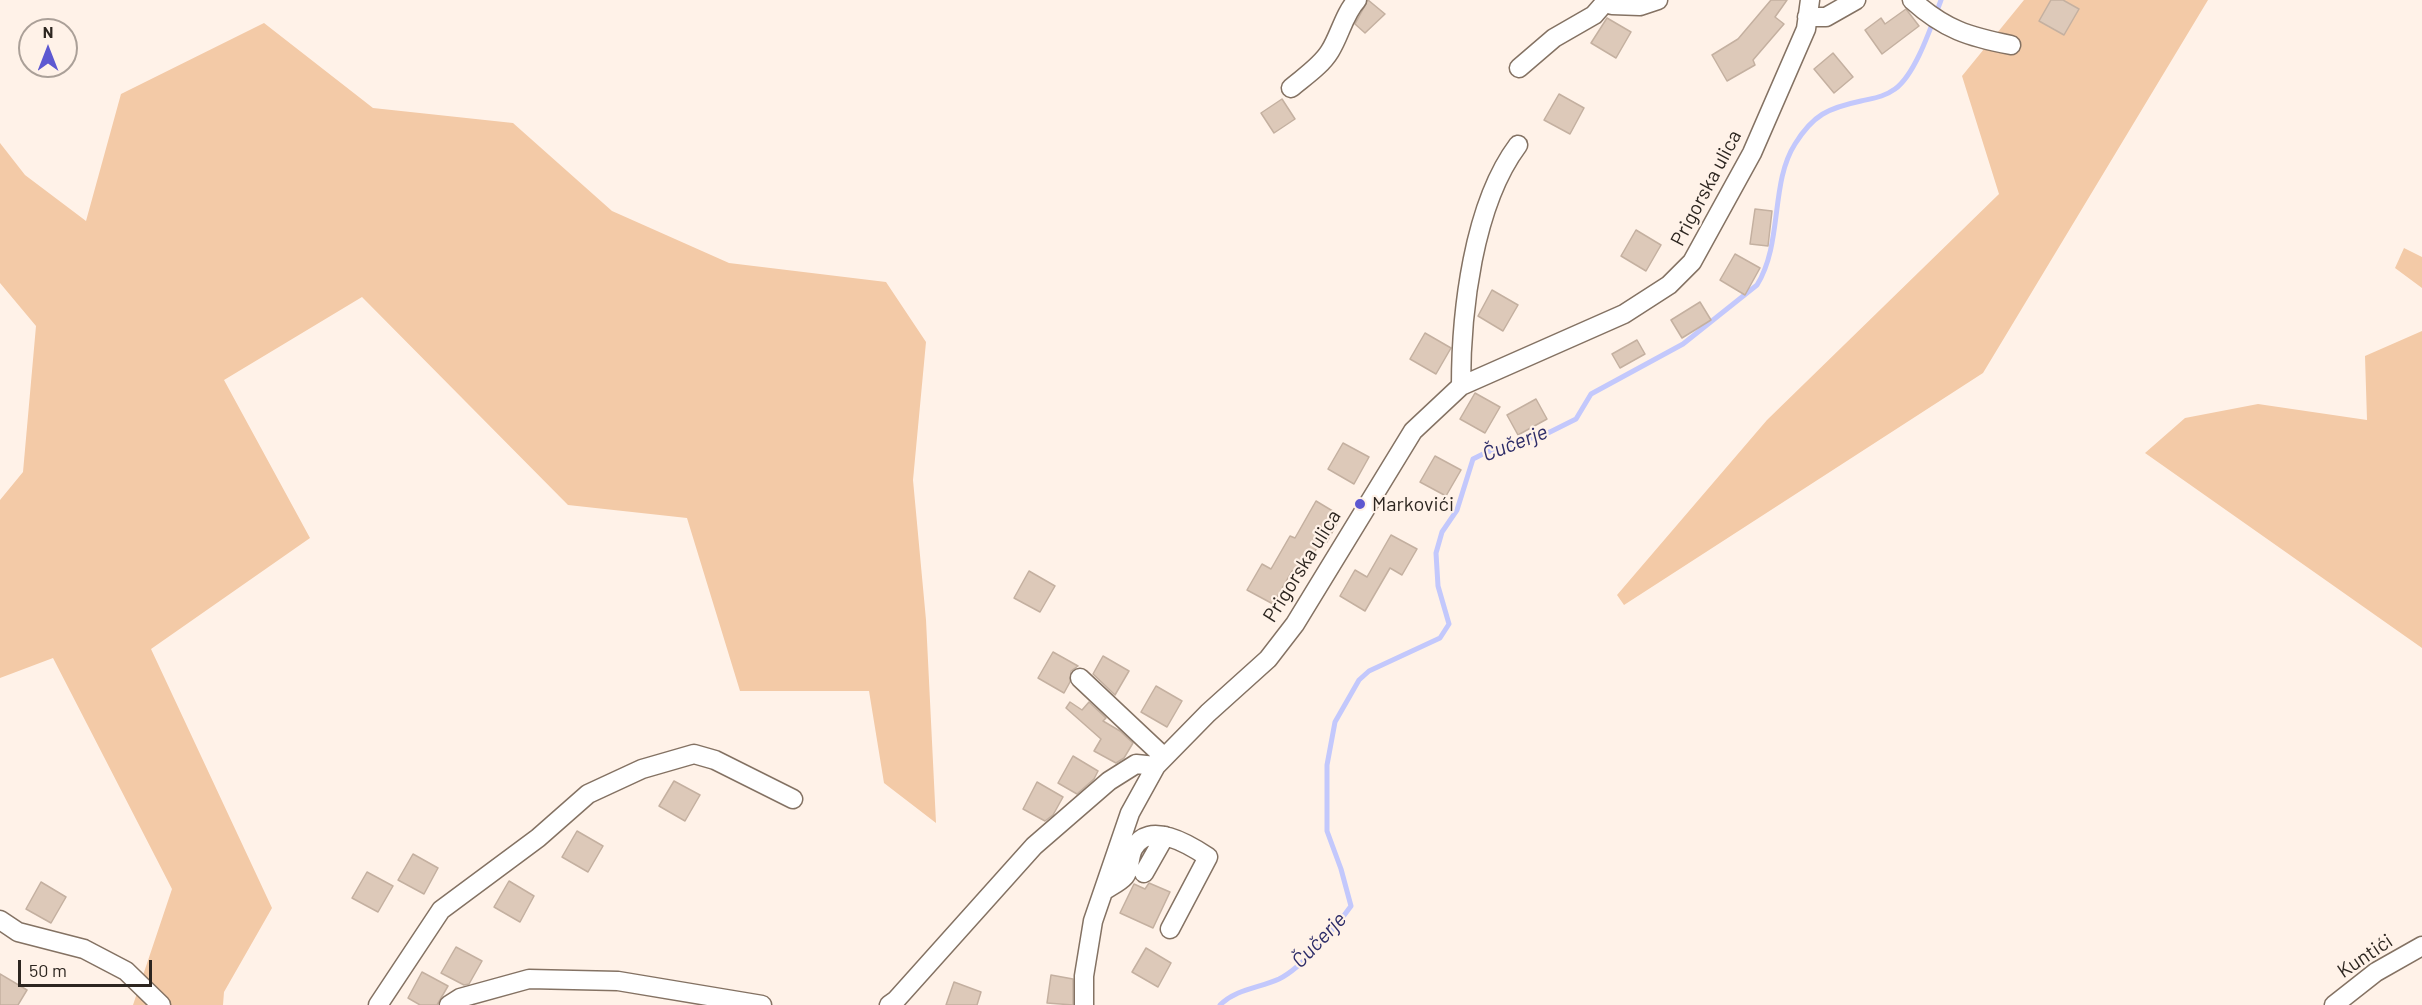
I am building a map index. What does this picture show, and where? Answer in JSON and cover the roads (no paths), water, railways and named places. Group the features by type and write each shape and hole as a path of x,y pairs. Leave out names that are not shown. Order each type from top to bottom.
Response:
{"street":[{"path":"1291,88 1316,67 1329,52 1350,7 1357,0"},
{"path":"1519,68 1554,38 1594,15 1607,0 1612,5 1640,6 1658,0"},
{"path":"1809,8 1826,17 1856,0"},
{"path":"1912,0 1928,15 1953,30 1975,38 2011,45"},
{"name":"Prigorska ulica","path":"1084,1005 1084,976 1094,921 1130,813 1160,761 1268,658 1295,624 1413,431 1461,386 1624,314 1669,285 1692,262 1752,153 1806,29 1809,8"},
{"path":"1461,386 1461,348 1466,302 1481,225 1502,170 1518,145"},
{"path":"1080,678 1160,761"},
{"path":"378,1005 441,910 538,838 588,794 642,769 694,754 715,760 793,799"},
{"path":"889,1005 896,1000 1034,846 1109,781 1136,764 1160,761"},
{"path":"1105,890 1126,876 1134,848 1149,837 1165,836 1184,842 1208,857 1170,928"},
{"path":"1144,873 1165,836"},
{"path":"0,920 18,932 84,949 126,971 161,1005"},
{"name":"Kuntići","path":"2334,1005 2376,972 2422,946"},
{"path":"448,1005 460,998 529,978 618,981 762,1005"}],"waterway":[{"name":"Čučerje","path":"1220,1005 1233,995 1288,974 1318,946 1351,906 1327,831 1327,765 1335,722 1359,680 1369,671 1440,638 1449,624 1438,586 1436,553 1442,532 1457,510 1473,459 1487,452 1550,432 1576,419 1591,394 1683,344 1757,285 1770,251 1782,177 1795,144 1808,126 1822,114 1839,107 1883,96 1903,82 1916,61 1941,0"}],"place":[{"name":"Markovići","path":"1360,504"}]}
